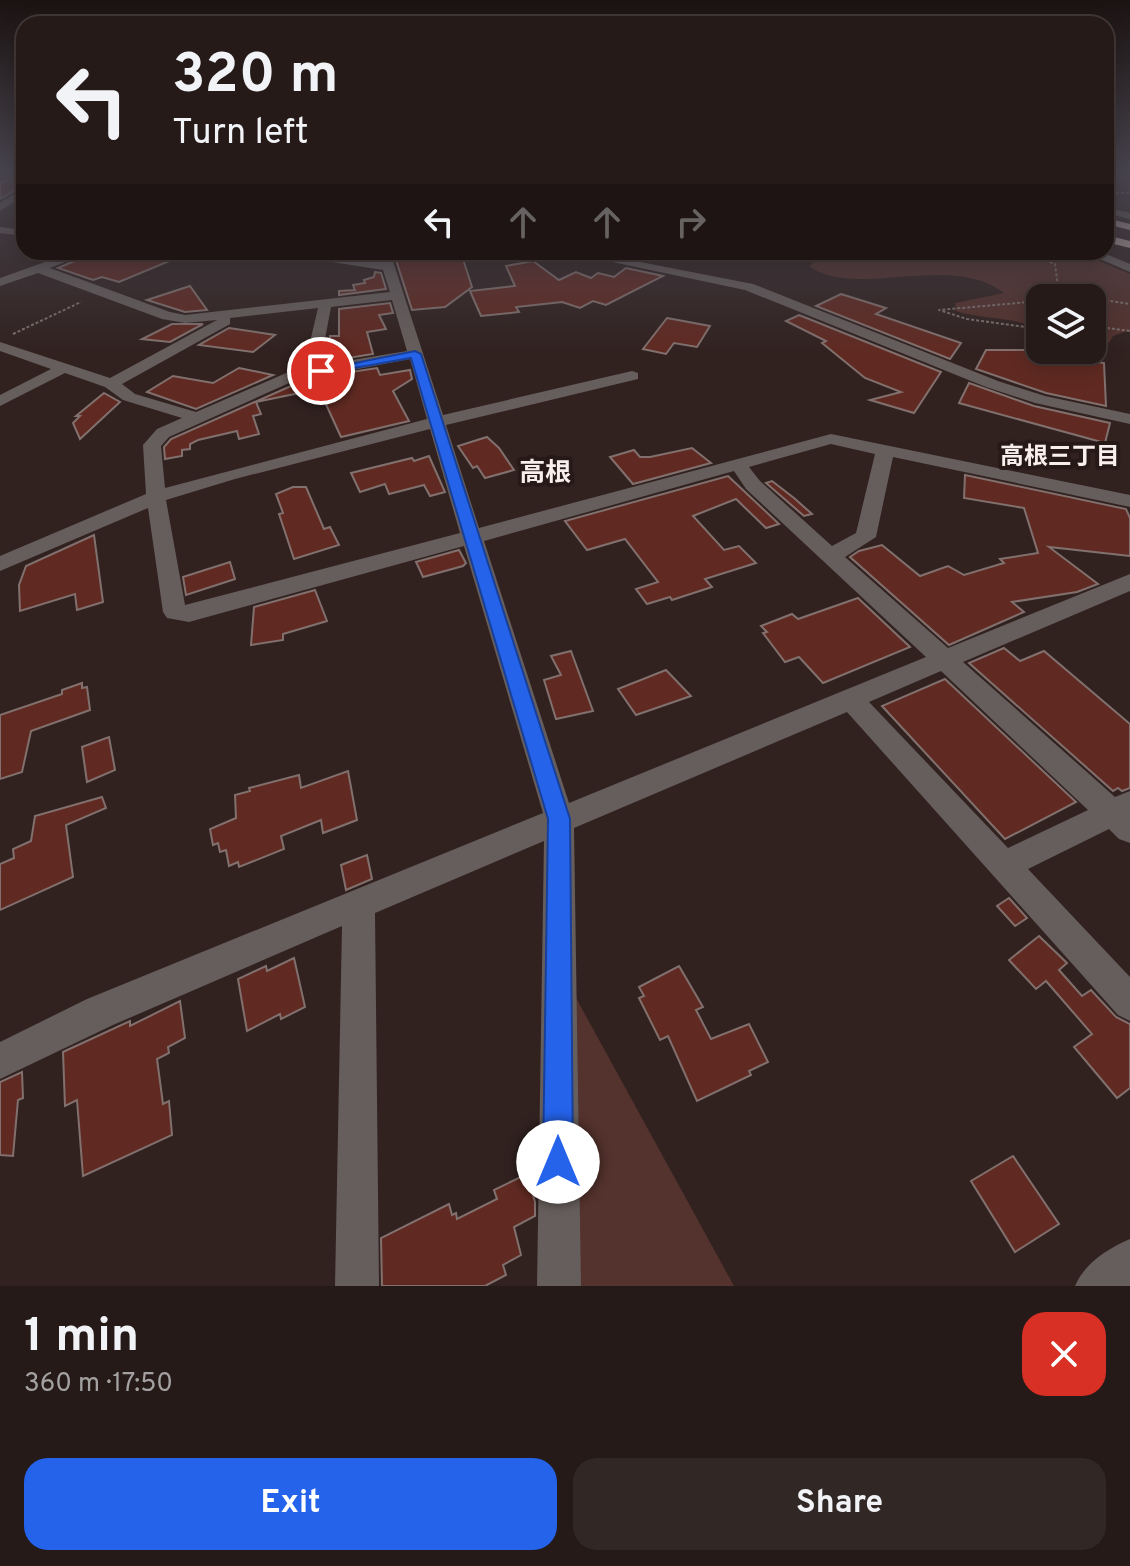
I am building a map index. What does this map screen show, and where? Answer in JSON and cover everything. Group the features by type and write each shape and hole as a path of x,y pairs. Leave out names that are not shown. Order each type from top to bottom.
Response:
{"street":[{"path":"0,282 58,260"},
{"path":"387,260 559,819 559,1286"},
{"path":"611,260 748,287 992,384 1041,400 1129,420"},
{"path":"1110,260 1130,268"},
{"path":"35,267 167,316 199,319 398,295"},
{"path":"325,305 313,360 305,370 163,433 152,445 156,497 175,612 189,614 831,439 1130,501"},
{"path":"111,384 234,316"},
{"path":"6,340 64,368 111,384 129,397 198,418"},
{"path":"305,370 321,371 415,354"},
{"path":"0,401 64,368"},
{"path":"0,564 156,497 228,475 632,376"},
{"path":"831,555 866,537 885,450"},
{"path":"737,463 753,485 1124,816 1005,865"},
{"path":"0,1061 100,1012 1130,582"},
{"path":"850,698 1130,1003"},
{"path":"357,1286 359,905"},
{"path":"1097,1286 1130,1261"}],"path":[{"path":"1046,260 1055,264 1058,284"},
{"path":"6,340 103,292"},
{"path":"1106,301 1130,304"},
{"path":"1026,302 939,310 967,319 1026,327"},
{"path":"1106,328 1130,331"}],"shaded area":[{"path":"816,260 1097,260 1130,274 1130,330 1113,336 1106,343 1106,284 1026,284 1026,324 956,311 955,303 1004,293 982,281 957,276 851,279 828,275 809,266"},
{"path":"570,987 734,1286 576,1286"}],"building":[{"path":"77,260 172,260 119,282 102,277 93,280 58,268"},
{"path":"396,260 463,260 472,287 445,307 412,310"},
{"path":"533,261 559,280 576,272 591,278 598,273 614,277 626,268 663,276 606,305 593,301 580,308 562,302 516,307 519,312 481,316 470,291 515,286 506,266"},
{"path":"375,272 381,273 386,289 339,295 339,291 355,290 353,285 365,283 364,280 374,277"},
{"path":"190,286 207,310 185,312 147,300"},
{"path":"841,294 886,308 876,314 961,343 950,359 816,306"},
{"path":"390,303 393,313 379,315 386,329 367,332 373,354 323,362 325,354 329,354 330,336 339,336 339,309"},
{"path":"799,315 941,372 914,413 870,400 901,392 865,378 822,343 826,341 786,321"},
{"path":"667,318 710,326 697,347 674,343 666,354 643,349"},
{"path":"172,324 203,324 170,342 142,339"},
{"path":"229,328 275,335 253,352 199,345"},
{"path":"986,350 1026,350 1026,364 1104,364 1106,406 1046,393 976,369"},
{"path":"239,368 273,375 196,409 147,392 173,376 213,383"},
{"path":"377,368 380,375 410,370 412,379 393,391 409,421 341,437 319,389 256,402 261,414 253,416 259,434 239,439 237,431 198,440 190,444 190,449 182,450 182,456 165,459 164,447 171,439 300,382 310,384 312,378"},
{"path":"969,383 1034,406 1110,423 1105,443 959,403"},
{"path":"104,393 120,402 80,439 73,423 80,416 76,416"},
{"path":"487,437 514,470 485,478 477,466 473,468 458,446"},
{"path":"692,448 711,463 633,484 610,457 634,450 640,457 650,457"},
{"path":"429,456 445,492 430,496 424,485 389,494 385,484 360,492 351,473 412,458 414,461"},
{"path":"965,475 1126,509 1130,518 1130,556 1049,547 1098,584 1077,592 1012,602 1024,612 949,645 850,557 859,551 882,545 920,576 948,566 964,575 1004,563 1000,559 1038,553 1024,508 964,498"},
{"path":"728,476 779,524 766,528 736,499 693,516 724,550 739,546 756,563 705,579 712,587 672,600 670,597 647,604 636,589 658,582 625,539 587,550 565,521"},
{"path":"772,481 812,514 804,516 766,483"},
{"path":"293,487 306,487 324,529 330,527 339,545 294,559 279,514 283,513 276,494"},
{"path":"94,535 103,602 77,610 75,594 20,611 19,585 26,566"},
{"path":"459,550 466,563 463,566 423,577 416,562"},
{"path":"230,562 235,579 186,595 183,577"},
{"path":"315,590 327,621 283,634 283,640 251,645 254,607"},
{"path":"858,598 910,647 823,683 799,657 785,662 763,633 767,632 761,626 792,614 798,619"},
{"path":"1004,648 1020,661 1044,651 1130,724 1130,788 1113,791 969,663"},
{"path":"571,651 593,711 556,719 544,680 561,675 551,656"},
{"path":"666,670 691,696 636,715 618,689"},
{"path":"945,679 1076,802 1005,839 882,706"},
{"path":"82,683 82,688 87,687 90,710 31,731 22,772 0,779 0,715 62,694 62,690"},
{"path":"109,737 115,770 87,782 82,747"},
{"path":"348,771 357,820 323,833 321,820 281,836 284,849 239,867 238,862 229,866 226,850 220,852 218,843 213,845 210,829 236,818 235,795 250,791 249,788 299,775 301,788"},
{"path":"102,797 106,808 66,825 73,877 0,910 0,864 14,858 13,849 31,841 35,816"},
{"path":"367,855 372,879 346,890 341,865"},
{"path":"1009,898 1027,918 1015,926 997,906"},
{"path":"1039,936 1067,963 1059,970 1082,996 1091,990 1116,1017 1130,1024 1130,1088 1117,1098 1074,1047 1092,1034 1046,981 1036,989 1009,960"},
{"path":"294,958 305,1007 281,1019 280,1014 247,1031 238,979 266,966 267,971"},
{"path":"679,966 703,1007 696,1010 711,1039 749,1024 768,1062 749,1071 751,1075 697,1101 668,1036 660,1040 639,998 644,996 639,987"},
{"path":"180,1001 185,1038 168,1047 169,1053 157,1059 163,1104 169,1101 172,1135 83,1176 77,1100 65,1106 63,1052 130,1021 130,1026"},
{"path":"22,1072 23,1098 18,1100 13,1156 0,1155 0,1082"},
{"path":"1013,1156 1059,1224 1015,1252 971,1181"},
{"path":"527,1174 535,1202 535,1216 514,1227 521,1255 503,1265 506,1275 485,1286 382,1286 381,1238 449,1204 452,1215 456,1213 457,1219 497,1199 494,1190"}],"district":[{"name":"高根三丁目","path":"1060,456"},
{"name":"高根","path":"545,472"}],"route":[{"path":"321,371 415,354 559,819 558,1162"}]}
